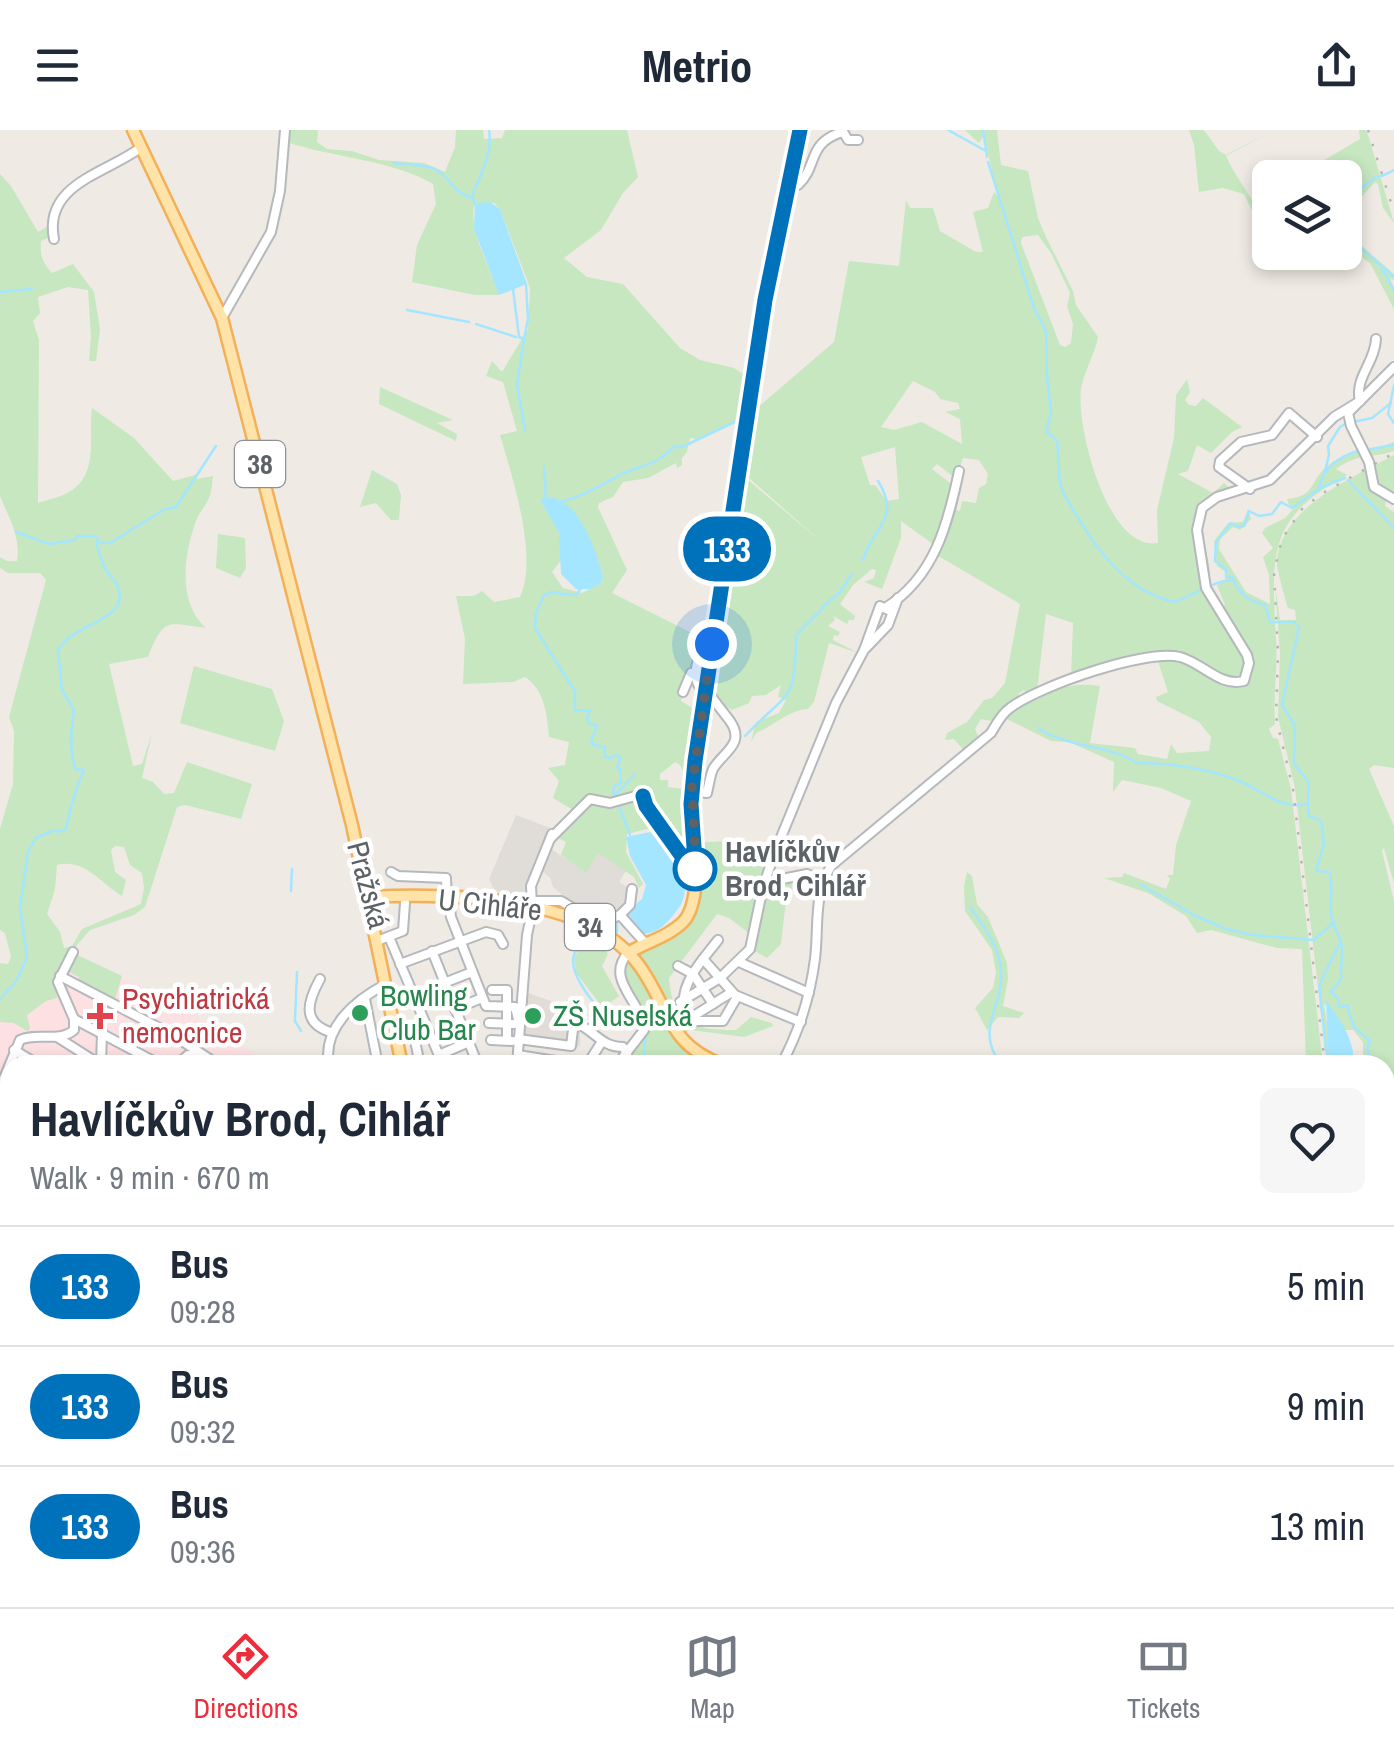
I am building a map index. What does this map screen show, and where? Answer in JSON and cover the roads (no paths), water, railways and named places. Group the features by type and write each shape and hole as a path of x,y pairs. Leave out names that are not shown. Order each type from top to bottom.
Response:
{"main road":[{"name":"38","path":"133,130 222,318"},
{"path":"628,953 675,928 687,917 696,898 691,792 765,300 800,130"},
{"name":"Pražská","path":"222,318 352,825 377,942"},
{"path":"365,883 372,893 403,898"},
{"name":"34","path":"368,896 403,898"},
{"path":"372,913 378,900 403,898"},
{"name":"U Cihláře","path":"403,898 532,904 581,918 628,953 644,972 667,1020 685,1043 706,1055"},
{"path":"377,942 400,1055"}],"street":[{"path":"222,318 265,244 276,217 285,130"},
{"path":"791,185 798,185 806,177 810,159 820,144 842,131 848,140 858,140"},
{"path":"54,239 54,217 69,190 140,148"},
{"path":"1360,401 1359,380 1374,356 1376,339"},
{"path":"1394,367 1348,413 1348,421 1369,462 1374,488 1394,499"},
{"path":"786,1055 809,993 818,892 823,880 838,859 991,733 1010,708 1042,690 1134,659 1168,656 1188,660 1228,682 1244,681 1247,654 1206,590 1197,530 1202,508 1217,496 1270,480 1334,417 1360,401"},
{"path":"1250,488 1220,467 1220,461 1241,442 1272,435 1289,413 1317,437"},
{"path":"718,940 693,974 682,1002 720,978 754,942 763,888 775,852 836,703 868,643 942,539 960,471"},
{"path":"868,643 880,606 889,611"},
{"path":"684,692 717,616"},
{"path":"691,792 707,793 714,767 732,751 736,739 733,724 695,683 694,671"},
{"path":"516,1055 513,1023 532,904 531,886 552,835 590,799 610,804 636,794 643,796 646,806 696,876"},
{"path":"391,872 446,878 459,940 472,972 485,996 507,1007"},
{"path":"767,882 807,874 823,880"},
{"path":"581,918 599,924 620,915 632,903 635,889"},
{"name":"U Cihláře","path":"403,898 404,929"},
{"path":"620,915 646,944"},
{"name":"Pražská","path":"377,942 404,929"},
{"path":"400,964 490,932 498,934 503,944"},
{"name":"Pražská","path":"389,937 439,1055"},
{"path":"432,951 474,1055"},
{"path":"12,1055 24,1038 57,1037 74,1030 74,1019 59,991 60,976 73,952"},
{"path":"491,1040 571,1046 574,1018 601,1043 623,1047 627,1054 643,1035 644,1022 619,976 620,964 628,953"},
{"path":"704,959 735,994 801,1022"},
{"path":"739,962 809,993"},
{"path":"678,966 693,974 713,1004"},
{"path":"444,983 472,972"},
{"path":"60,976 204,1055"},
{"path":"320,979 308,1010 315,1025 330,1032"},
{"path":"327,1055 330,1032 386,984"},
{"path":"455,1009 507,990 507,1007 513,1023"},
{"path":"692,1017 735,994"},
{"path":"677,1021 723,1021 735,994"},
{"path":"364,999 376,1055"},
{"path":"74,1019 143,1055"},
{"path":"489,1024 513,1023"},
{"path":"101,1055 102,1032"},
{"path":"418,1055 414,1036 428,1032"},
{"path":"57,1037 85,1055"},
{"path":"439,1055 469,1042"},
{"path":"593,1055 601,1043"},
{"path":"565,1045 567,1055"},
{"path":"14,1050 22,1055"},
{"path":"188,1055 204,1055"}],"water":[{"path":"490,202 500,209 527,284 499,295 474,229 475,203"},
{"path":"543,497 566,505 584,526 603,576 601,583 591,589 576,589 561,574 559,533 541,501"},
{"path":"650,832 680,870 685,891 668,921 644,934 623,915 642,899 646,885 630,856 626,837"},
{"path":"1326,1000 1349,1038 1353,1055 1330,1055"}],"waterway":[{"path":"475,204 472,195 488,155 489,130"},
{"path":"948,130 986,151"},
{"path":"983,130 987,157"},
{"path":"988,162 1034,308 1046,331 1047,374"},
{"path":"394,163 435,169 460,192 473,198"},
{"path":"1382,176 1394,170"},
{"path":"1362,188 1383,175"},
{"path":"1362,249 1394,277"},
{"path":"1382,269 1394,290"},
{"path":"524,339 528,319 526,284"},
{"path":"0,292 32,289"},
{"path":"513,289 519,337 524,339 517,385 525,430"},
{"path":"407,310 469,322"},
{"path":"476,324 516,337"},
{"path":"1047,377 1051,413 1046,431 1057,441 1062,490 1108,560 1138,586 1174,602 1232,580"},
{"path":"1394,385 1388,414 1394,423"},
{"path":"1353,422 1372,418 1391,403"},
{"path":"560,502 741,419"},
{"path":"1325,471 1328,446 1347,423"},
{"path":"1366,450 1394,445"},
{"path":"101,543 110,543 165,509 176,507 216,446"},
{"path":"1358,451 1332,464 1319,489 1292,508 1281,502 1272,514 1259,516 1249,511 1244,526 1231,523 1216,542 1215,561 1226,569 1226,577 1232,577 1244,596 1265,605 1270,622 1294,622 1299,627 1282,705 1295,726 1294,764 1308,781 1309,816 1321,821 1324,844 1316,870 1330,873 1331,914 1342,950 1341,979 1331,992 1338,998 1339,1007 1347,1005 1354,1027 1370,1041 1370,1055"},
{"path":"544,466 546,498"},
{"path":"1320,488 1345,478"},
{"path":"1348,480 1394,528"},
{"path":"863,560 886,514 885,494 878,481"},
{"path":"0,999 17,980 27,957 20,908 28,852 36,838 66,829 84,770 75,769 73,761 74,710 62,690 58,651 65,641 108,615 120,599 117,584 104,567 95,536 77,536 75,540 49,544 16,532"},
{"path":"823,607 852,574"},
{"path":"567,594 576,595 581,588"},
{"path":"564,594 544,595 535,628 575,692 575,710 590,711 589,723 597,726 593,745 605,747 605,757 621,758 617,768 620,769"},
{"path":"745,736 786,695 794,674 796,635 822,609"},
{"path":"1038,728 1136,763 1201,770 1239,781 1279,802 1306,804"},
{"path":"617,801 613,792 615,785 621,783 620,771"},
{"path":"616,794 635,774"},
{"path":"619,806 630,835"},
{"path":"291,891 292,869"},
{"path":"1141,885 1194,915 1253,935 1314,940 1334,922"},
{"path":"970,907 1000,963 1000,986 990,1029 995,1055"},
{"path":"611,936 617,932 617,917"},
{"path":"605,939 581,946 573,963 576,974 611,1021 637,1021"},
{"path":"1328,1055 1319,985 1340,943"},
{"path":"297,972 295,1021 301,1031"},
{"path":"644,1055 646,1031"}],"railway":[{"path":"1368,130 1394,212"},
{"path":"1324,1055 1293,789 1276,717 1274,572 1282,539 1302,509 1394,453"}],"place":[{"name":"Havlíčkův Brod, Cihlář","path":"695,869"},
{"name":"Bowling Club Bar","path":"360,1013"},
{"name":"Psychiatrická nemocnice","path":"100,1016"},
{"name":"ZŠ Nuselská","path":"533,1016"}]}
